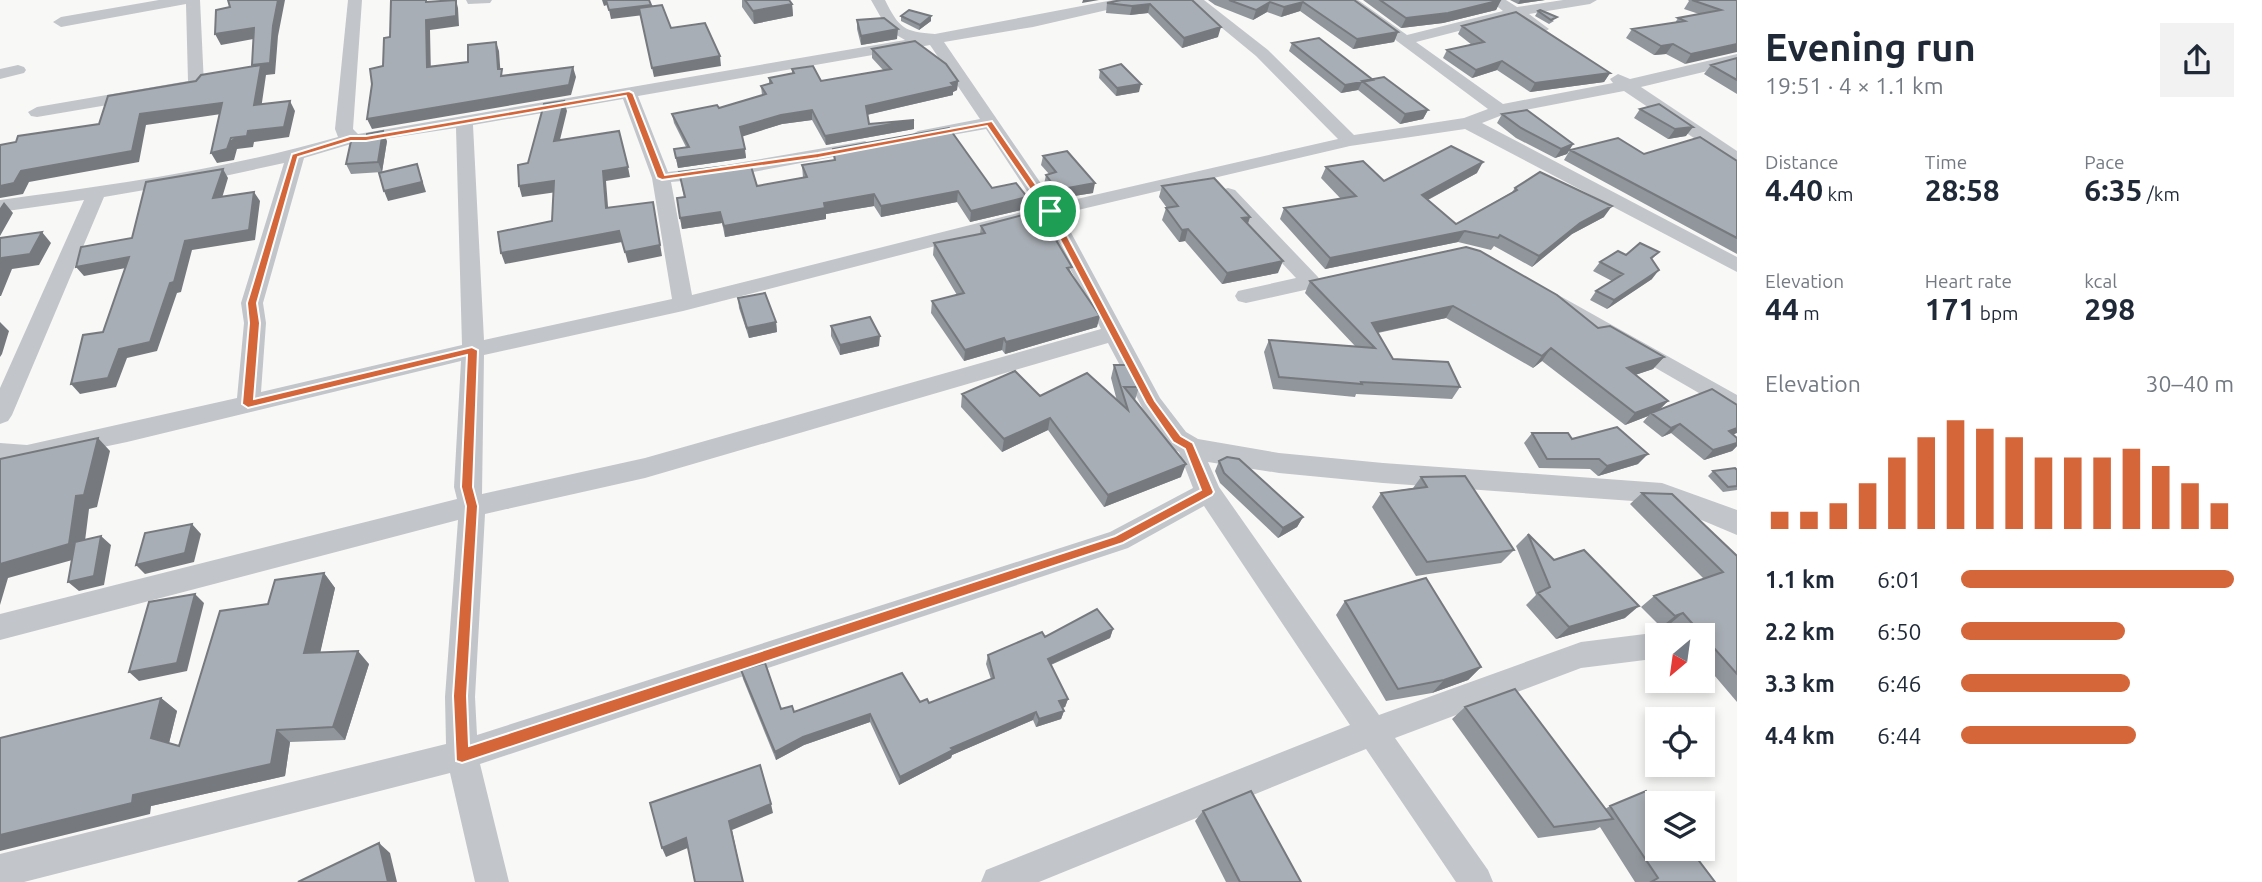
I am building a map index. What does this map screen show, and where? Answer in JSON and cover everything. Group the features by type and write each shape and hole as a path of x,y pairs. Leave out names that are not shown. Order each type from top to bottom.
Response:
{"street":[{"path":"61,22 184,0"},
{"path":"37,112 196,85 193,0"},
{"path":"350,139 344,129 355,0"},
{"path":"878,0 895,32 907,37 934,39"},
{"path":"0,206 96,194 295,156 350,139 366,139 1033,22 1133,0"},
{"path":"1195,0 1262,53 1350,141"},
{"path":"1349,0 1500,110"},
{"path":"1496,0 1560,41"},
{"path":"1404,40 1516,12 1590,0"},
{"path":"934,39 1050,211 1151,403 1177,439 1206,452 1279,463 1662,493 1734,519"},
{"path":"0,452 27,454 248,404 472,350 682,304 1050,211 1211,176 1350,141 1468,123 1500,110 1627,85 1737,59"},
{"path":"0,74 18,70"},
{"path":"1605,71 1737,159"},
{"path":"629,93 662,178 682,304"},
{"path":"464,120 472,350 467,487 472,506 460,696 462,755 492,882"},
{"path":"662,178 726,171 989,123"},
{"path":"1468,123 1737,265"},
{"path":"248,404 254,323 252,303 295,156"},
{"path":"1211,176 1311,282"},
{"path":"0,415 96,194"},
{"path":"1246,296 1338,276"},
{"path":"1539,290 1737,406"},
{"path":"0,627 472,506 645,468 1115,333"},
{"path":"1189,446 1208,492 1375,731 1476,882"},
{"path":"0,871 462,755 1119,540 1208,492"},
{"path":"998,882 1275,768 1581,655 1645,647"}],"building":[{"path":"228,0 278,0 270,63 252,65 254,28 215,34 216,10 230,7"},
{"path":"391,0 456,0 456,16 426,20 427,67 468,62 468,45 496,42 501,76 573,67 569,85 367,119 372,84 370,69 383,66 384,38 390,37"},
{"path":"606,0 649,0 651,5 609,10"},
{"path":"745,0 789,0 792,4 753,11"},
{"path":"1121,0 1192,0 1221,27 1184,38 1150,4 1132,6 1107,3"},
{"path":"1229,0 1354,0 1398,32 1357,39 1303,2 1284,7 1270,2 1256,10"},
{"path":"1380,0 1501,0 1448,13 1406,18"},
{"path":"1692,0 1737,0 1737,44 1691,54 1673,44 1661,46 1632,29 1685,21 1678,18 1721,10"},
{"path":"662,5 671,28 705,23 720,56 652,68 639,8"},
{"path":"909,10 931,16 920,25 901,16"},
{"path":"1538,11 1557,17 1551,20"},
{"path":"1516,12 1610,73 1535,83 1502,61 1476,70 1447,50 1484,42 1462,26"},
{"path":"884,18 898,29 861,36 857,20"},
{"path":"1319,38 1373,80 1345,85 1292,43"},
{"path":"915,41 946,64 958,81 951,83 954,86 866,106 869,124 914,120 825,136 812,110 781,115 740,127 745,149 676,158 674,149 689,147 672,114 717,105 719,108 766,94 761,86 772,83 769,78 794,73 792,69 813,66 821,81 891,69 872,49"},
{"path":"1737,58 1737,80 1711,65"},
{"path":"1121,64 1141,84 1117,88 1100,70"},
{"path":"261,65 254,105 290,101 284,127 248,131 247,136 231,138 227,149 211,153 222,103 140,114 132,151 21,171 14,183 0,186 0,145 16,142 18,136 99,124 108,96 196,81 201,75"},
{"path":"1384,77 1428,110 1405,114 1362,81"},
{"path":"564,101 554,141 619,131 628,167 603,171 606,208 653,202 660,245 625,252 619,231 501,253 498,232 552,221 554,181 519,186 518,165 528,163 544,104"},
{"path":"1659,104 1693,127 1675,129 1640,109"},
{"path":"1527,110 1573,144 1561,149 1521,128 1502,114"},
{"path":"949,128 992,188 1016,183 1027,197 971,211 958,191 881,206 874,194 824,203 825,208 724,226 720,212 680,218 677,198 685,197 679,172 750,163 757,186 807,177 802,165 835,160 833,149"},
{"path":"383,131 378,162 346,164 351,141 367,139 367,134"},
{"path":"1700,137 1737,161 1737,238 1570,150 1618,138 1644,154"},
{"path":"1451,146 1483,162 1422,195 1456,224 1517,190 1515,188 1540,172 1612,206 1580,223 1539,256 1500,235 1498,238 1465,231 1330,258 1284,208 1356,196 1326,167 1363,161 1384,181"},
{"path":"1067,151 1095,183 1057,190 1046,175 1056,172 1043,156"},
{"path":"417,164 422,182 384,191 379,173"},
{"path":"223,169 213,198 254,192 249,230 185,241 174,282 170,283 150,342 119,349 108,378 71,384 83,335 103,332 129,257 76,267 81,247 132,238 146,182"},
{"path":"1214,178 1250,217 1242,218 1283,261 1227,273 1188,229 1182,230 1166,208 1178,206 1162,186"},
{"path":"1038,211 1056,235 1053,235 1072,267 1067,268 1100,316 1006,342 1004,338 965,350 932,301 964,293 934,243 985,233 981,226"},
{"path":"42,232 30,254 2,258 0,263 0,238"},
{"path":"1640,243 1659,252 1651,258 1659,270 1614,300 1596,291 1623,274 1600,262 1618,251 1626,255"},
{"path":"1466,247 1480,251 1557,295 1598,328 1610,326 1664,357 1627,368 1668,401 1635,413 1551,348 1542,356 1453,306 1372,323 1393,359 1448,362 1460,387 1361,382 1362,384 1279,377 1269,340 1375,348 1310,281"},
{"path":"765,293 776,322 747,328 738,298"},
{"path":"870,317 880,336 840,345 831,326"},
{"path":"1114,365 1127,365 1139,387 1124,387 1186,464 1108,495 1050,418 1004,439 962,394 1015,371 1040,396 1087,373 1128,410"},
{"path":"1712,389 1737,405 1737,428 1729,431 1737,438 1737,443 1713,450 1680,424 1671,428 1651,413"},
{"path":"1617,427 1648,454 1607,466 1599,459 1547,459 1532,433 1568,433 1572,439"},
{"path":"98,438 84,495 76,496 69,544 0,564 0,459"},
{"path":"1227,457 1239,459 1303,517 1283,528 1224,473 1219,461"},
{"path":"1735,468 1737,486 1728,487 1713,471"},
{"path":"1465,476 1514,550 1427,562 1381,493 1427,487 1421,477"},
{"path":"1642,493 1672,494 1737,556 1737,674 1715,649 1715,623 1692,623 1683,613 1675,616 1654,596 1723,572"},
{"path":"192,524 185,553 136,565 145,533"},
{"path":"1528,534 1554,560 1584,550 1639,606 1569,627 1538,593 1550,587"},
{"path":"101,536 94,576 68,582 75,542"},
{"path":"324,573 304,653 358,651 333,727 277,730 271,764 133,795 132,803 0,835 0,738 161,698 151,738 179,746 220,611 268,604 275,580"},
{"path":"1426,578 1481,667 1444,680 1398,689 1345,601"},
{"path":"195,594 177,663 129,672 149,602"},
{"path":"1097,609 1113,629 1048,659 1068,699 1059,701 1064,711 1039,719 1036,712 951,748 953,750 900,777 870,714 803,737 775,752 741,670 765,663 781,709 792,706 794,712 902,673 920,702 927,699 929,703 994,678 988,655 1042,632 1045,637"},
{"path":"1515,689 1613,819 1554,827 1465,707"},
{"path":"760,765 771,804 729,821 743,882 695,882 686,838 662,848 650,803"},
{"path":"1251,791 1301,882 1240,882 1203,811"},
{"path":"1645,791 1645,858 1610,806"},
{"path":"379,843 388,882 298,882"},
{"path":"1647,861 1699,861 1715,882 1651,882 1658,878"}],"route":[{"path":"629,93 662,178 726,171 989,123 1050,211 1151,403 1177,439 1189,446 1208,492 1119,540 462,755 460,696 472,506 467,487 472,350 248,404 254,323 252,303 295,156 350,139 366,139 629,93"}]}
